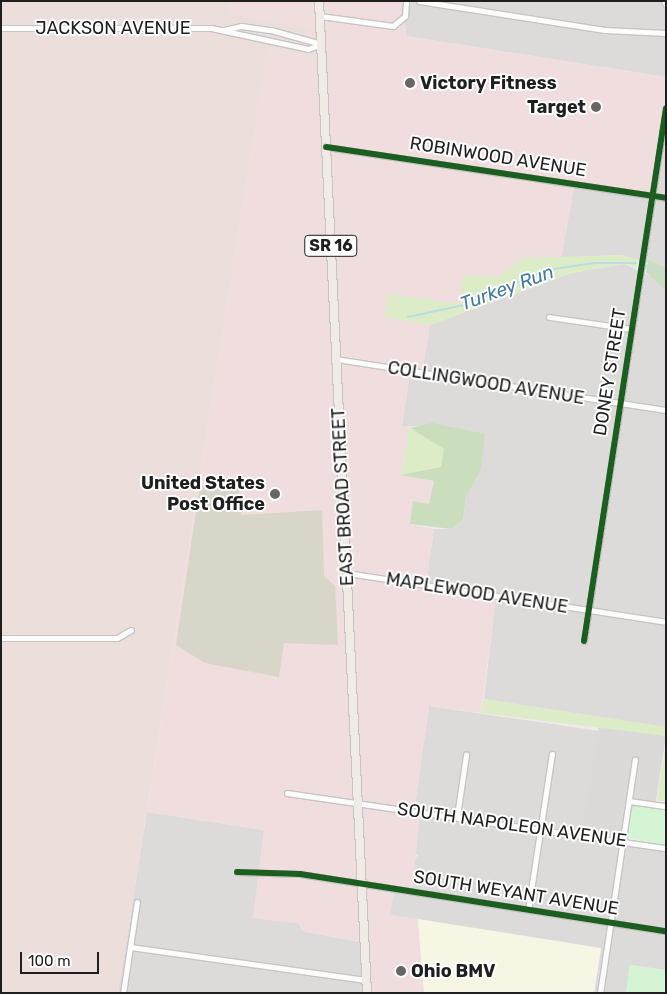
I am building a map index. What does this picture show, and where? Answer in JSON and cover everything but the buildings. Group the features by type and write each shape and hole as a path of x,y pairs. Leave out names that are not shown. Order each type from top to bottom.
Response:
{"main road":[{"name":"EAST BROAD STREET","path":"319,1 367,993"}],"street":[{"path":"320,16 393,26 405,16 406,1"},
{"path":"419,1 604,30 666,33"},
{"path":"664,1 666,5"},
{"path":"240,36 241,26"},
{"name":"JACKSON AVENUE","path":"1,28 224,30 241,26 278,31 321,44"},
{"name":"JACKSON AVENUE","path":"224,30 240,36 308,48 321,44"},
{"path":"276,43 278,31"},
{"name":"DONEY STREET","path":"584,641 666,108"},
{"name":"ROBINWOOD AVENUE","path":"326,147 666,198"},
{"path":"549,317 631,329"},
{"name":"COLLINGWOOD AVENUE","path":"336,359 666,410"},
{"name":"MAPLEWOOD AVENUE","path":"347,573 666,622"},
{"path":"1,638 116,638 131,630"},
{"path":"528,910 552,754"},
{"path":"457,816 466,755"},
{"path":"600,993 634,760"},
{"name":"SOUTH NAPOLEON AVENUE","path":"287,793 457,816 666,848"},
{"path":"629,801 666,806"},
{"name":"SOUTH WEYANT AVENUE","path":"237,872 286,872 666,931"},
{"path":"124,993 137,902"},
{"path":"131,946 367,980"}],"shaded area":[{"path":"1,1 229,1 230,14 320,29 322,60 268,49 118,993 1,993"},
{"path":"229,1 404,1 406,36 666,77 666,107 651,196 575,184 561,259 522,258 498,277 465,275 458,304 389,294 385,317 430,325 422,373 410,372 402,426 410,428 401,474 434,481 429,504 410,524 434,529 426,585 496,596 481,713 429,706 414,811 420,812 412,892 394,890 390,915 418,919 424,993 368,993 365,943 302,931 301,924 253,918 264,830 147,812 268,49 322,60 320,29 230,14"},
{"path":"404,1 666,1 666,77 406,36"},
{"path":"666,107 666,267 620,255 561,259 574,184"},
{"path":"624,264 655,278 666,291 666,727 484,699 496,596 426,585 434,529 452,529 463,520 466,497 480,472 427,425 402,427 410,372 422,373 430,325 572,273"},
{"path":"200,486 239,488 241,515 322,510 324,576 335,586 338,645 284,643 279,677 205,663 176,645"},
{"path":"429,706 599,731 583,835 666,846 666,970 630,965 626,993 594,993 601,949 390,915 394,889 418,855 413,854 420,812 414,811"},
{"path":"599,726 666,736 655,807 631,809 628,838 623,842 582,836"},
{"path":"147,812 264,830 302,931 365,943 368,993 118,993"},
{"path":"418,919 601,948 594,993 424,993"}],"green space":[{"path":"620,255 637,259 636,267 624,264 572,273 430,325 385,317 388,294 458,304 465,275 498,277 522,258"},
{"path":"648,260 666,267 666,291 646,272"},
{"path":"432,423 485,434 480,472 466,497 463,520 452,529 410,524 413,501 429,504 434,481 401,475 441,467 444,449 410,428"},
{"path":"410,428 444,449 441,467 401,475"},
{"path":"484,699 666,727 666,736 481,713"},
{"path":"666,743 666,802 657,800"},
{"path":"638,804 666,808 666,846 627,837 631,811"},
{"path":"630,965 666,970 666,993 626,993"}],"waterway":[{"name":"Turkey Run","path":"408,317 464,305 546,270 594,263 636,263"},
{"name":"Turkey Run","path":"647,266 666,275"}],"cycle path":[{"path":"584,641 666,108"},
{"path":"326,147 666,198"},
{"path":"237,872 300,874 666,931"}],"place":[{"name":"Victory Fitness","path":"410,83"},
{"name":"Target","path":"596,107"},
{"name":"United States Post Office","path":"275,494"},
{"name":"Ohio BMV","path":"401,971"}]}
